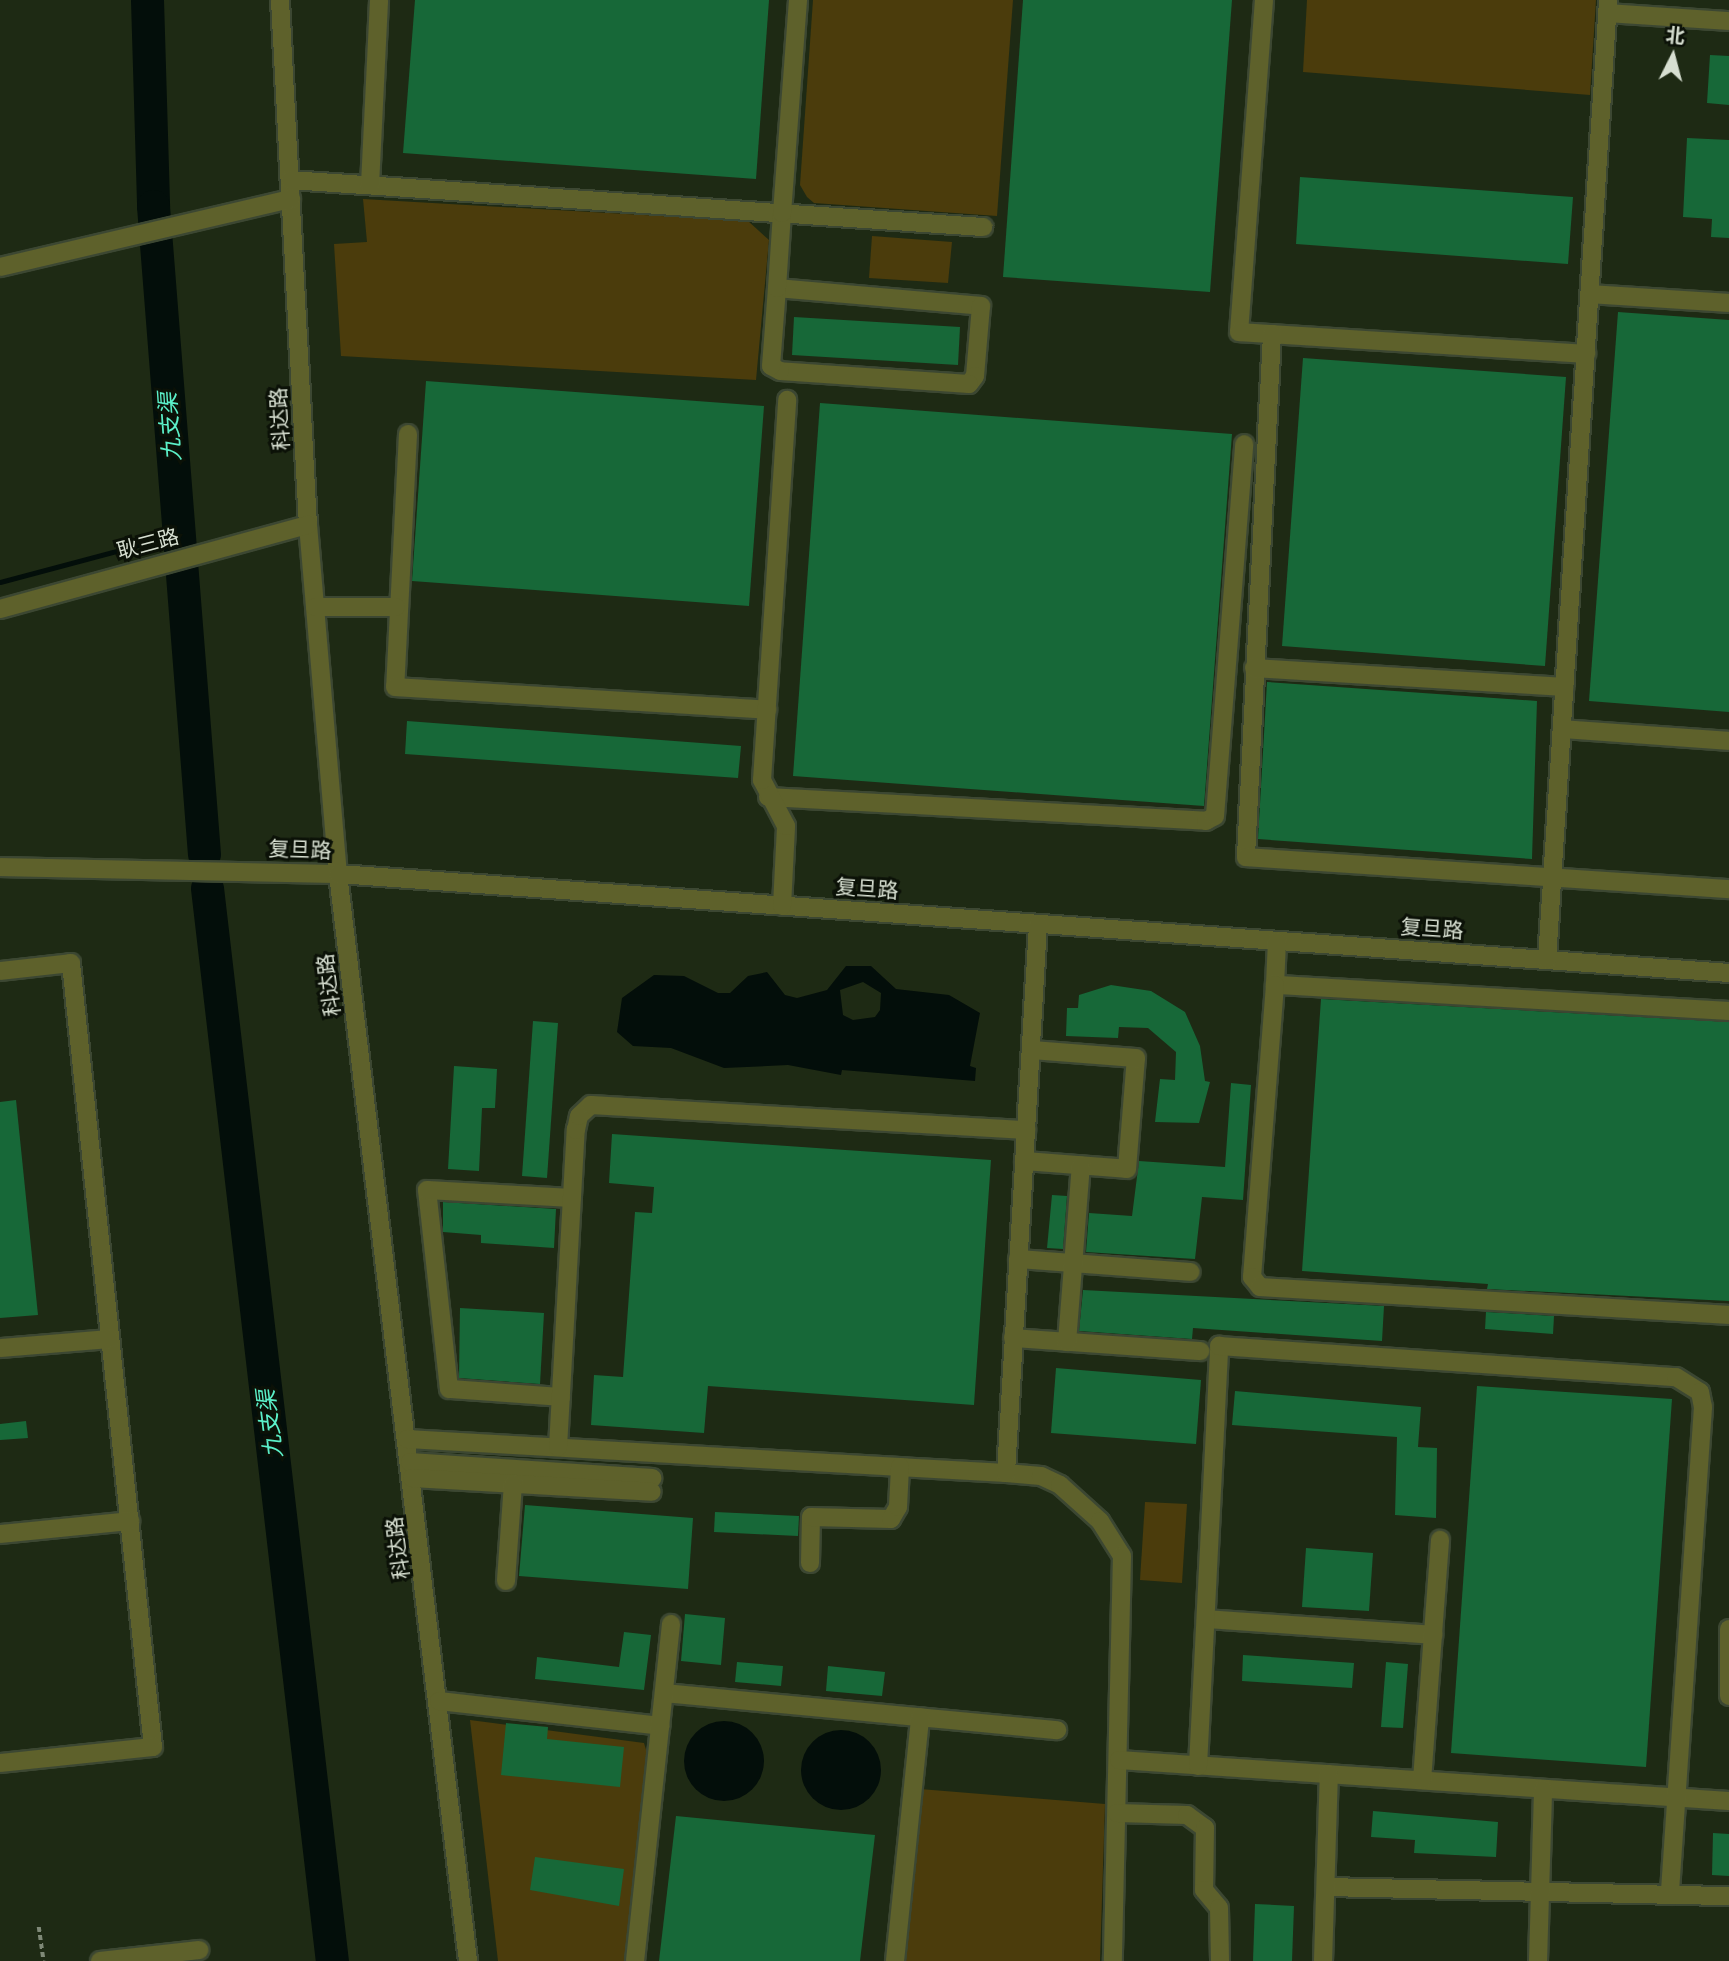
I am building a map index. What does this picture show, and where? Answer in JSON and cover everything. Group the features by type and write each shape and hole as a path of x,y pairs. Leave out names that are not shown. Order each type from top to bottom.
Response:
{"street":[{"name":"科达路","path":"280,0 308,525 338,874 468,1961"},
{"path":"370,185 379,0"},
{"path":"777,288 981,306 975,376 969,384 780,372 771,366 798,0"},
{"path":"1264,0 1239,332 1586,354"},
{"path":"1547,960 1608,7 1729,21"},
{"path":"290,180 983,227"},
{"path":"0,267 121,234 291,199"},
{"path":"1590,294 1729,303"},
{"path":"1272,334 1246,857 1729,888"},
{"path":"782,906 786,826 768,797 762,780 787,400"},
{"path":"408,434 396,607 395,687 767,710"},
{"path":"768,797 1206,821 1215,816 1244,444"},
{"name":"耿三路","path":"0,609 308,525"},
{"path":"315,607 396,607"},
{"path":"1254,668 1564,687"},
{"path":"1562,729 1729,741"},
{"name":"复旦路","path":"0,867 338,874 1729,973"},
{"path":"1006,1473 1038,924"},
{"path":"1277,941 1252,1277 1260,1287 1729,1315"},
{"path":"0,971 71,963 153,1747 0,1763"},
{"path":"1275,985 1729,1011"},
{"path":"1024,1161 1128,1169 1136,1058 1031,1050"},
{"path":"558,1447 576,1129 579,1116 590,1105 1026,1130"},
{"path":"1067,1342 1081,1166"},
{"path":"561,1397 449,1388 426,1190 572,1199"},
{"path":"1018,1259 1191,1272"},
{"path":"1013,1338 1201,1350"},
{"path":"0,1348 110,1339"},
{"path":"1198,1766 1219,1346 1676,1377 1691,1382 1703,1407 1670,1895"},
{"path":"407,1439 1006,1473 1041,1476 1060,1485 1100,1521 1122,1556 1113,1961"},
{"path":"810,1563 811,1517 891,1519 898,1507 900,1467"},
{"path":"411,1470 652,1485 513,1484 411,1470"},
{"path":"506,1581 513,1484"},
{"path":"0,1534 130,1521"},
{"path":"1422,1780 1440,1540"},
{"path":"1206,1619 1433,1634"},
{"path":"635,1961 671,1625"},
{"path":"1729,1629 1729,1696"},
{"path":"664,1693 1057,1730"},
{"path":"439,1701 661,1726"},
{"path":"895,1961 920,1717"},
{"path":"1119,1760 1729,1801"},
{"path":"1323,1961 1329,1774"},
{"path":"1538,1961 1543,1789"},
{"path":"1117,1813 1187,1815 1205,1828 1205,1890 1219,1908 1220,1961"},
{"path":"1325,1887 1729,1896"},
{"path":"100,1961 158,1958 199,1950"}],"path":[{"path":"39,1927 44,1961"}],"shaded area":[{"path":"813,0 1013,0 997,216 814,203 807,197 800,185"},
{"path":"1307,0 1596,0 1590,95 1303,72"},
{"path":"363,199 748,221 769,240 756,380 341,356 334,244 367,242"},
{"path":"872,236 952,242 948,283 869,278"},
{"path":"846,966 871,966 896,989 949,995 980,1013 970,1066 976,1068 975,1081 842,1070 841,1075 788,1065 724,1068 671,1048 633,1046 617,1032 622,998 654,975 684,976 718,993 730,993 748,976 767,972 785,995 797,998 827,990","holes":["863,982 881,993 880,1010 875,1017 853,1020 843,1015 840,990"]},
{"path":"1145,1502 1187,1504 1182,1583 1140,1580"},
{"path":"470,1720 644,1743 649,1760 626,1961 498,1961"},
{"path":"724,1721 739,1724 752,1733 761,1746 764,1761 761,1776 752,1789 739,1798 724,1801 709,1798 696,1789 687,1776 684,1761 687,1746 696,1733 709,1724"},
{"path":"841,1730 856,1733 869,1742 878,1755 881,1770 878,1785 869,1798 856,1807 841,1810 826,1807 813,1798 804,1785 801,1770 804,1755 813,1742 826,1733"},
{"path":"920,1789 1105,1804 1100,1961 902,1961"}],"building":[{"path":"415,0 769,0 756,179 403,153"},
{"path":"1023,0 1232,0 1210,292 1003,277"},
{"path":"1710,55 1729,56 1729,105 1707,103"},
{"path":"1687,138 1729,140 1729,238 1711,237 1712,219 1683,217"},
{"path":"1300,177 1573,197 1568,264 1296,244"},
{"path":"1618,312 1729,320 1729,712 1589,701"},
{"path":"794,317 960,327 958,365 792,355"},
{"path":"1303,358 1566,377 1545,666 1282,646"},
{"path":"426,381 764,406 749,606 412,581"},
{"path":"820,403 1232,434 1204,806 793,776"},
{"path":"1267,682 1537,701 1532,859 1258,839"},
{"path":"407,721 741,746 738,778 405,754"},
{"path":"1111,985 1151,991 1185,1012 1200,1046 1205,1081 1210,1082 1199,1123 1155,1122 1160,1079 1175,1080 1176,1052 1148,1028 1119,1027 1118,1038 1066,1036 1067,1008 1078,1008 1079,995"},
{"path":"1321,999 1729,1022 1729,1301 1487,1289 1488,1284 1302,1271"},
{"path":"533,1021 558,1023 547,1178 522,1176"},
{"path":"454,1066 497,1069 495,1108 482,1108 479,1171 448,1169"},
{"path":"1231,1083 1251,1085 1243,1200 1202,1197 1195,1259 1086,1252 1089,1213 1132,1216 1139,1161 1225,1167"},
{"path":"16,1100 38,1315 0,1318 0,1102"},
{"path":"612,1134 991,1160 974,1405 708,1386 704,1433 591,1425 594,1375 623,1377 635,1212 652,1213 654,1187 609,1183"},
{"path":"1052,1195 1067,1196 1063,1249 1047,1248"},
{"path":"443,1202 556,1209 554,1248 481,1243 481,1235 443,1232"},
{"path":"1083,1290 1384,1306 1382,1341 1193,1328 1192,1339 1079,1331"},
{"path":"460,1308 544,1313 540,1384 459,1378"},
{"path":"1486,1312 1554,1316 1553,1334 1485,1329"},
{"path":"1056,1368 1201,1380 1196,1444 1051,1433"},
{"path":"1477,1386 1672,1399 1646,1767 1451,1753"},
{"path":"1235,1391 1421,1407 1418,1447 1437,1448 1436,1518 1395,1515 1397,1437 1232,1425"},
{"path":"26,1421 28,1438 0,1440 0,1424"},
{"path":"525,1505 693,1518 688,1589 519,1576"},
{"path":"715,1512 799,1516 798,1536 714,1532"},
{"path":"1306,1548 1373,1553 1369,1611 1302,1607"},
{"path":"685,1614 725,1618 721,1665 681,1661"},
{"path":"624,1632 651,1635 644,1690 535,1679 537,1657 619,1667"},
{"path":"1243,1655 1354,1663 1352,1688 1242,1681"},
{"path":"737,1662 783,1666 781,1686 735,1682"},
{"path":"1386,1662 1408,1664 1403,1728 1381,1727"},
{"path":"828,1666 885,1672 882,1696 826,1691"},
{"path":"506,1723 548,1727 547,1739 624,1747 620,1787 501,1775"},
{"path":"1373,1811 1498,1822 1496,1857 1414,1853 1415,1840 1371,1837"},
{"path":"676,1816 875,1835 860,1961 659,1961"},
{"path":"1713,1833 1729,1834 1729,1876 1712,1875"},
{"path":"535,1857 624,1869 619,1906 530,1890"},
{"path":"1255,1904 1294,1906 1292,1961 1253,1961"}],"waterway":[{"name":"九支渠","path":"147,0 153,206 204,854"},
{"path":"0,582 177,535"},
{"name":"九支渠","path":"207,888 332,1961"}]}
